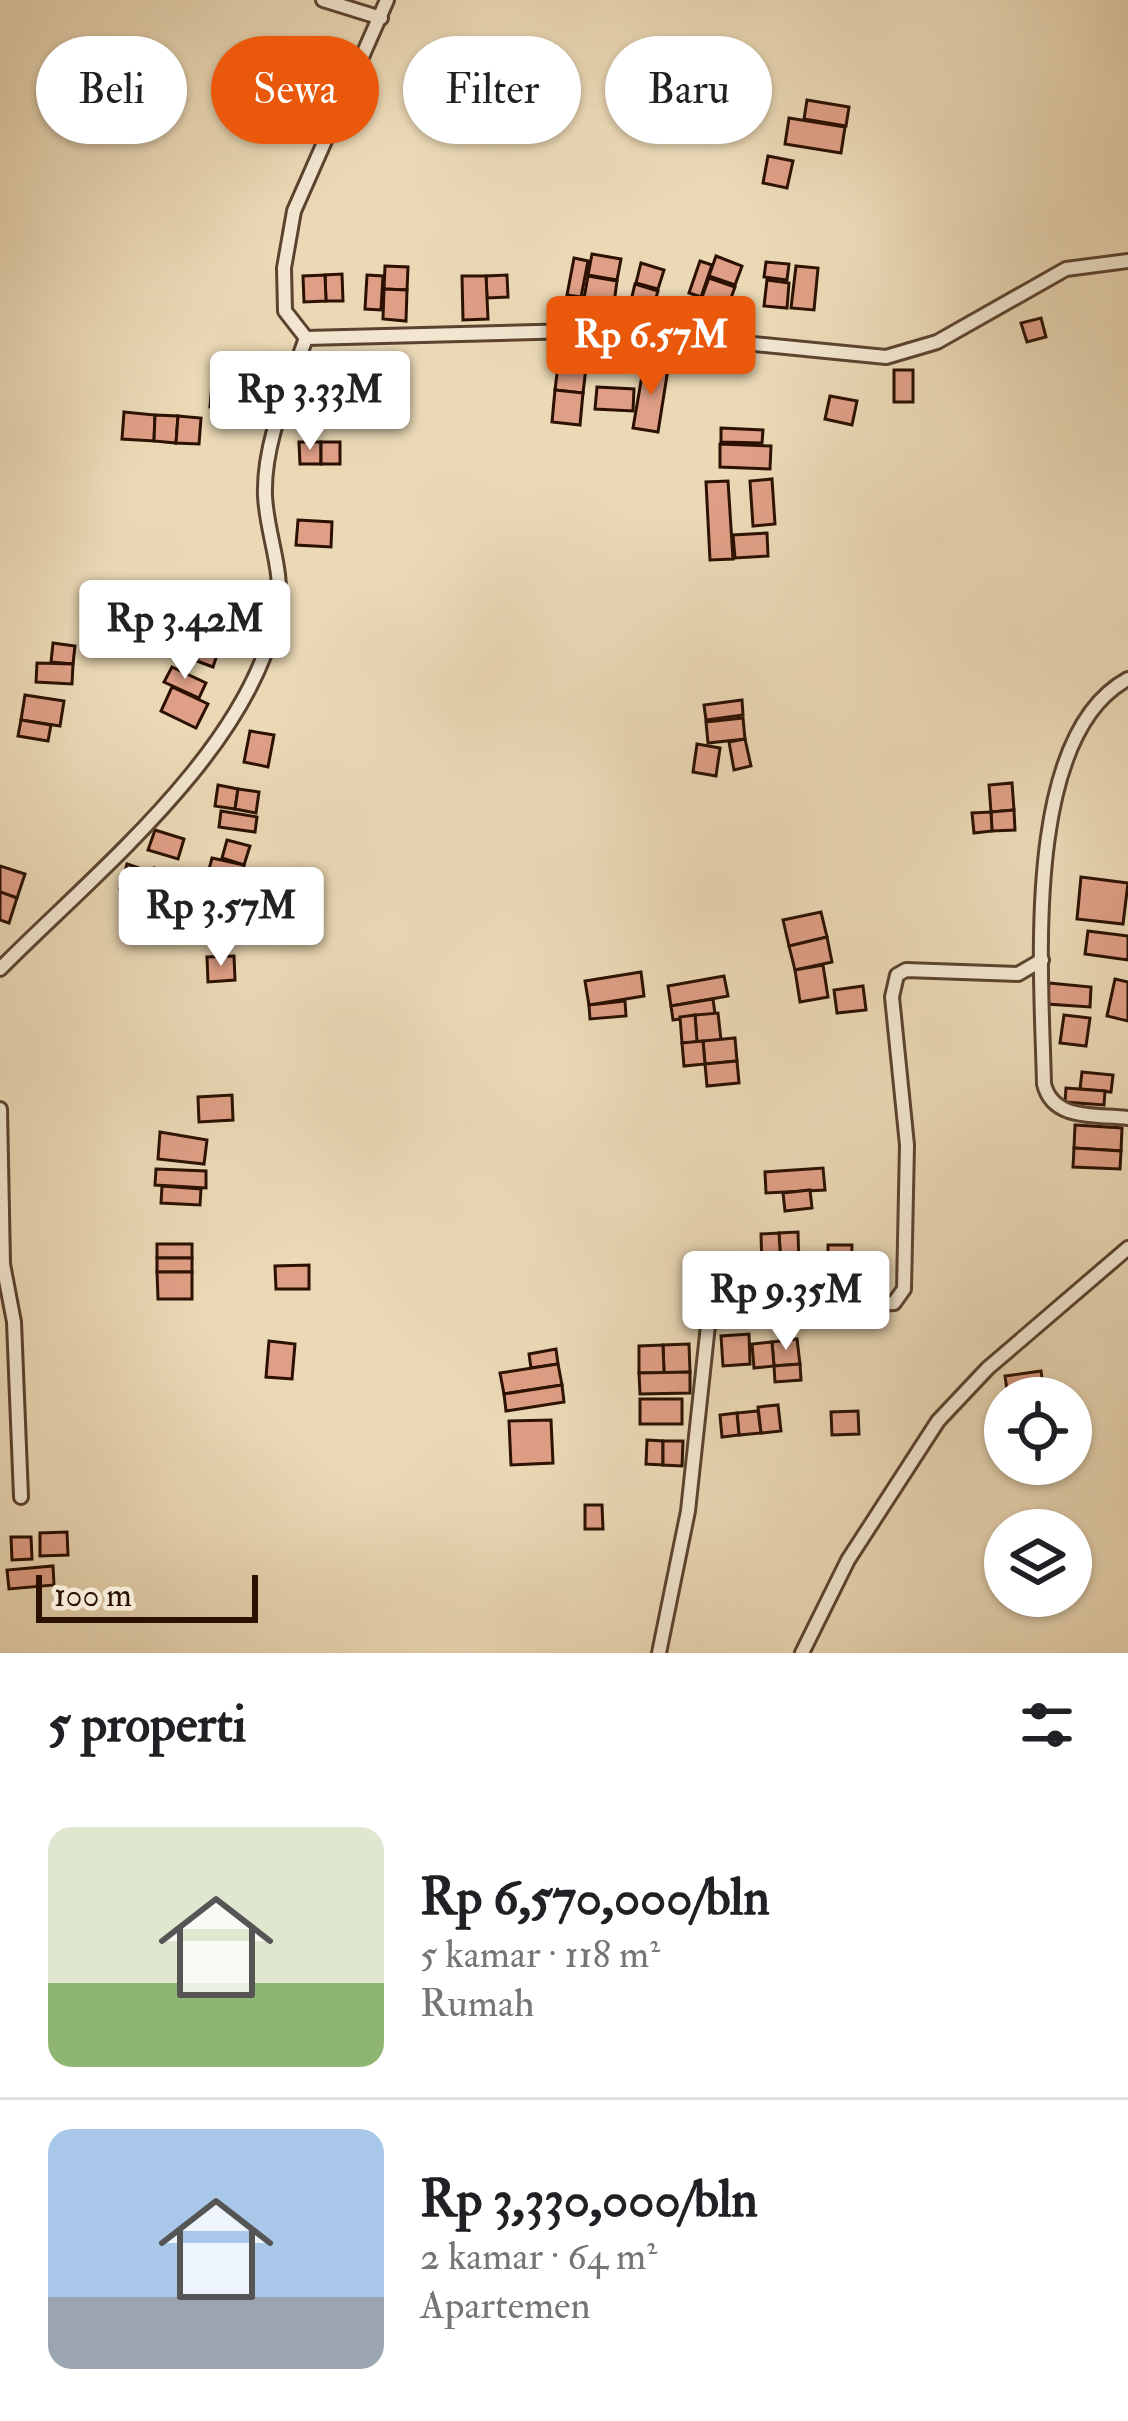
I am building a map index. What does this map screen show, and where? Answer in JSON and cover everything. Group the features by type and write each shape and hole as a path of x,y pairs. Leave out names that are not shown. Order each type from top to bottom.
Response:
{"street":[{"path":"323,0 381,18"},
{"path":"306,338 285,311 282,293 291,223 387,0"},
{"path":"306,338 612,330 886,357 937,342 1066,269 1128,261"},
{"path":"0,970 187,779 230,717 262,656 280,593 265,494 270,454 306,338"},
{"path":"1128,679 1093,710 1070,752 1046,852 1042,960 1044,1084 1049,1100 1058,1110 1128,1118"},
{"path":"659,1653 688,1510 708,1325 724,1314 894,1303 904,1289 907,1145 892,997 897,975 906,970 1018,974 1042,960"},
{"path":"0,1109 1,1231 14,1322 21,1497"},
{"path":"802,1653 848,1560 938,1421 988,1368 1128,1248"}],"building":[{"path":"807,100 849,107 846,126 804,119"},
{"path":"789,118 845,127 841,153 785,144"},
{"path":"768,156 793,161 787,188 763,183"},
{"path":"592,254 621,259 617,280 588,275"},
{"path":"716,256 742,266 735,285 709,276"},
{"path":"574,258 588,261 581,297 567,295"},
{"path":"700,261 712,265 701,297 689,293"},
{"path":"766,262 789,264 787,280 764,277"},
{"path":"641,263 664,270 658,289 636,283"},
{"path":"385,266 408,267 407,290 384,289"},
{"path":"796,266 818,268 814,310 791,308"},
{"path":"342,274 343,301 326,301 325,275"},
{"path":"325,275 326,301 304,302 303,276"},
{"path":"367,275 383,276 381,310 365,309"},
{"path":"507,275 508,297 487,298 486,276"},
{"path":"462,276 486,276 488,319 463,320"},
{"path":"588,276 617,281 614,303 584,298"},
{"path":"709,278 735,287 728,306 702,297"},
{"path":"767,280 789,283 787,308 764,306"},
{"path":"635,284 658,291 651,315 629,309"},
{"path":"384,289 407,290 406,321 383,319"},
{"path":"1041,318 1046,337 1027,342 1021,323"},
{"path":"560,349 588,351 583,393 555,390"},
{"path":"236,353 259,355 257,375 235,373"},
{"path":"644,364 668,369 658,432 633,428"},
{"path":"894,370 913,370 913,402 894,402"},
{"path":"213,371 235,373 232,409 210,407"},
{"path":"246,375 268,377 265,413 243,411"},
{"path":"597,387 634,389 633,411 595,409"},
{"path":"300,390 325,393 323,409 299,406"},
{"path":"555,390 583,393 580,425 552,422"},
{"path":"830,396 857,401 852,425 825,419"},
{"path":"124,412 155,415 154,441 122,439"},
{"path":"155,415 178,416 176,443 154,441"},
{"path":"178,416 201,418 199,444 176,443"},
{"path":"721,428 763,430 762,443 721,442"},
{"path":"299,442 321,442 321,464 300,464"},
{"path":"321,442 340,442 340,464 321,464"},
{"path":"720,444 771,446 770,469 720,467"},
{"path":"772,479 775,524 753,526 750,481"},
{"path":"728,481 733,559 710,560 706,482"},
{"path":"298,520 332,522 331,547 296,545"},
{"path":"767,533 768,556 735,558 733,535"},
{"path":"206,635 222,640 213,667 197,661"},
{"path":"53,643 75,646 73,664 51,662"},
{"path":"37,663 73,664 72,684 36,682"},
{"path":"172,667 206,683 199,698 164,682"},
{"path":"172,687 208,704 196,728 161,711"},
{"path":"25,695 64,701 60,726 21,720"},
{"path":"742,700 743,715 706,720 704,705"},
{"path":"743,718 745,739 708,743 706,722"},
{"path":"21,720 51,725 48,741 18,736"},
{"path":"250,731 274,735 268,767 244,762"},
{"path":"745,739 751,766 734,770 729,742"},
{"path":"697,744 720,748 716,776 693,772"},
{"path":"1012,783 1014,810 991,812 989,785"},
{"path":"218,785 238,789 235,809 215,806"},
{"path":"238,789 259,792 256,813 235,809"},
{"path":"1014,810 1015,830 992,831 991,812"},
{"path":"221,811 257,817 255,832 219,827"},
{"path":"991,812 992,831 974,833 972,813"},
{"path":"155,830 184,839 178,859 148,850"},
{"path":"227,840 250,846 244,865 222,858"},
{"path":"212,858 244,865 242,880 208,873"},
{"path":"127,864 142,869 136,893 120,889"},
{"path":"0,866 25,874 17,898 0,892"},
{"path":"154,868 176,874 169,899 147,893"},
{"path":"1081,877 1128,883 1123,924 1077,919"},
{"path":"0,892 17,898 9,923 0,920"},
{"path":"821,912 827,937 789,946 783,920"},
{"path":"1088,931 1128,936 1128,960 1085,954"},
{"path":"827,937 832,962 795,970 789,946"},
{"path":"234,956 235,980 208,982 207,957"},
{"path":"823,965 828,997 800,1002 795,970"},
{"path":"641,972 644,996 589,1005 585,981"},
{"path":"724,976 728,996 671,1006 668,986"},
{"path":"1115,979 1128,982 1128,1021 1107,1016"},
{"path":"1049,983 1091,987 1090,1007 1047,1004"},
{"path":"863,986 866,1010 837,1013 834,990"},
{"path":"713,999 715,1014 673,1020 671,1006"},
{"path":"625,1001 626,1016 590,1019 589,1005"},
{"path":"718,1013 721,1040 697,1042 695,1015"},
{"path":"695,1015 697,1042 682,1043 680,1017"},
{"path":"1064,1015 1090,1018 1086,1046 1060,1043"},
{"path":"735,1038 737,1061 705,1064 703,1041"},
{"path":"703,1041 705,1064 684,1066 682,1043"},
{"path":"737,1061 739,1083 707,1086 705,1064"},
{"path":"1082,1072 1113,1075 1111,1092 1080,1089"},
{"path":"1066,1088 1105,1091 1104,1105 1065,1102"},
{"path":"232,1095 233,1120 199,1122 198,1097"},
{"path":"1075,1125 1122,1128 1121,1151 1074,1148"},
{"path":"160,1132 207,1140 204,1164 158,1159"},
{"path":"1074,1148 1121,1151 1120,1169 1073,1167"},
{"path":"823,1168 825,1190 766,1193 765,1172"},
{"path":"156,1169 206,1171 206,1188 155,1185"},
{"path":"162,1186 201,1189 200,1205 161,1203"},
{"path":"810,1190 812,1208 785,1211 783,1193"},
{"path":"798,1232 799,1266 781,1267 779,1233"},
{"path":"779,1233 781,1267 762,1268 761,1234"},
{"path":"157,1244 192,1244 192,1258 157,1258"},
{"path":"828,1245 852,1245 851,1282 828,1281"},
{"path":"157,1258 192,1258 192,1272 157,1272"},
{"path":"309,1265 309,1289 276,1289 275,1266"},
{"path":"157,1272 192,1272 192,1299 158,1299"},
{"path":"749,1334 750,1364 723,1366 721,1336"},
{"path":"797,1339 800,1364 774,1366 772,1342"},
{"path":"269,1341 295,1344 292,1379 266,1377"},
{"path":"772,1342 774,1366 754,1368 752,1344"},
{"path":"689,1344 690,1372 664,1373 663,1345"},
{"path":"663,1345 664,1373 639,1373 639,1346"},
{"path":"556,1349 558,1364 531,1368 529,1354"},
{"path":"558,1364 562,1385 504,1394 500,1373"},
{"path":"800,1364 801,1380 775,1382 774,1366"},
{"path":"1041,1371 1042,1377 1005,1377"},
{"path":"690,1372 690,1393 640,1394 639,1373"},
{"path":"562,1385 564,1402 506,1411 504,1394"},
{"path":"640,1399 682,1399 682,1424 640,1424"},
{"path":"778,1405 781,1431 761,1433 758,1407"},
{"path":"758,1411 761,1433 739,1435 737,1413"},
{"path":"858,1411 859,1434 832,1435 831,1412"},
{"path":"737,1413 739,1435 722,1437 720,1415"},
{"path":"551,1420 553,1463 511,1465 509,1421"},
{"path":"647,1440 663,1441 663,1465 646,1464"},
{"path":"663,1441 683,1441 682,1466 663,1465"},
{"path":"585,1505 602,1505 603,1529 585,1529"},
{"path":"67,1532 68,1555 40,1556 40,1533"},
{"path":"11,1537 31,1537 32,1559 12,1560"},
{"path":"53,1566 54,1585 9,1589 7,1570"}]}
